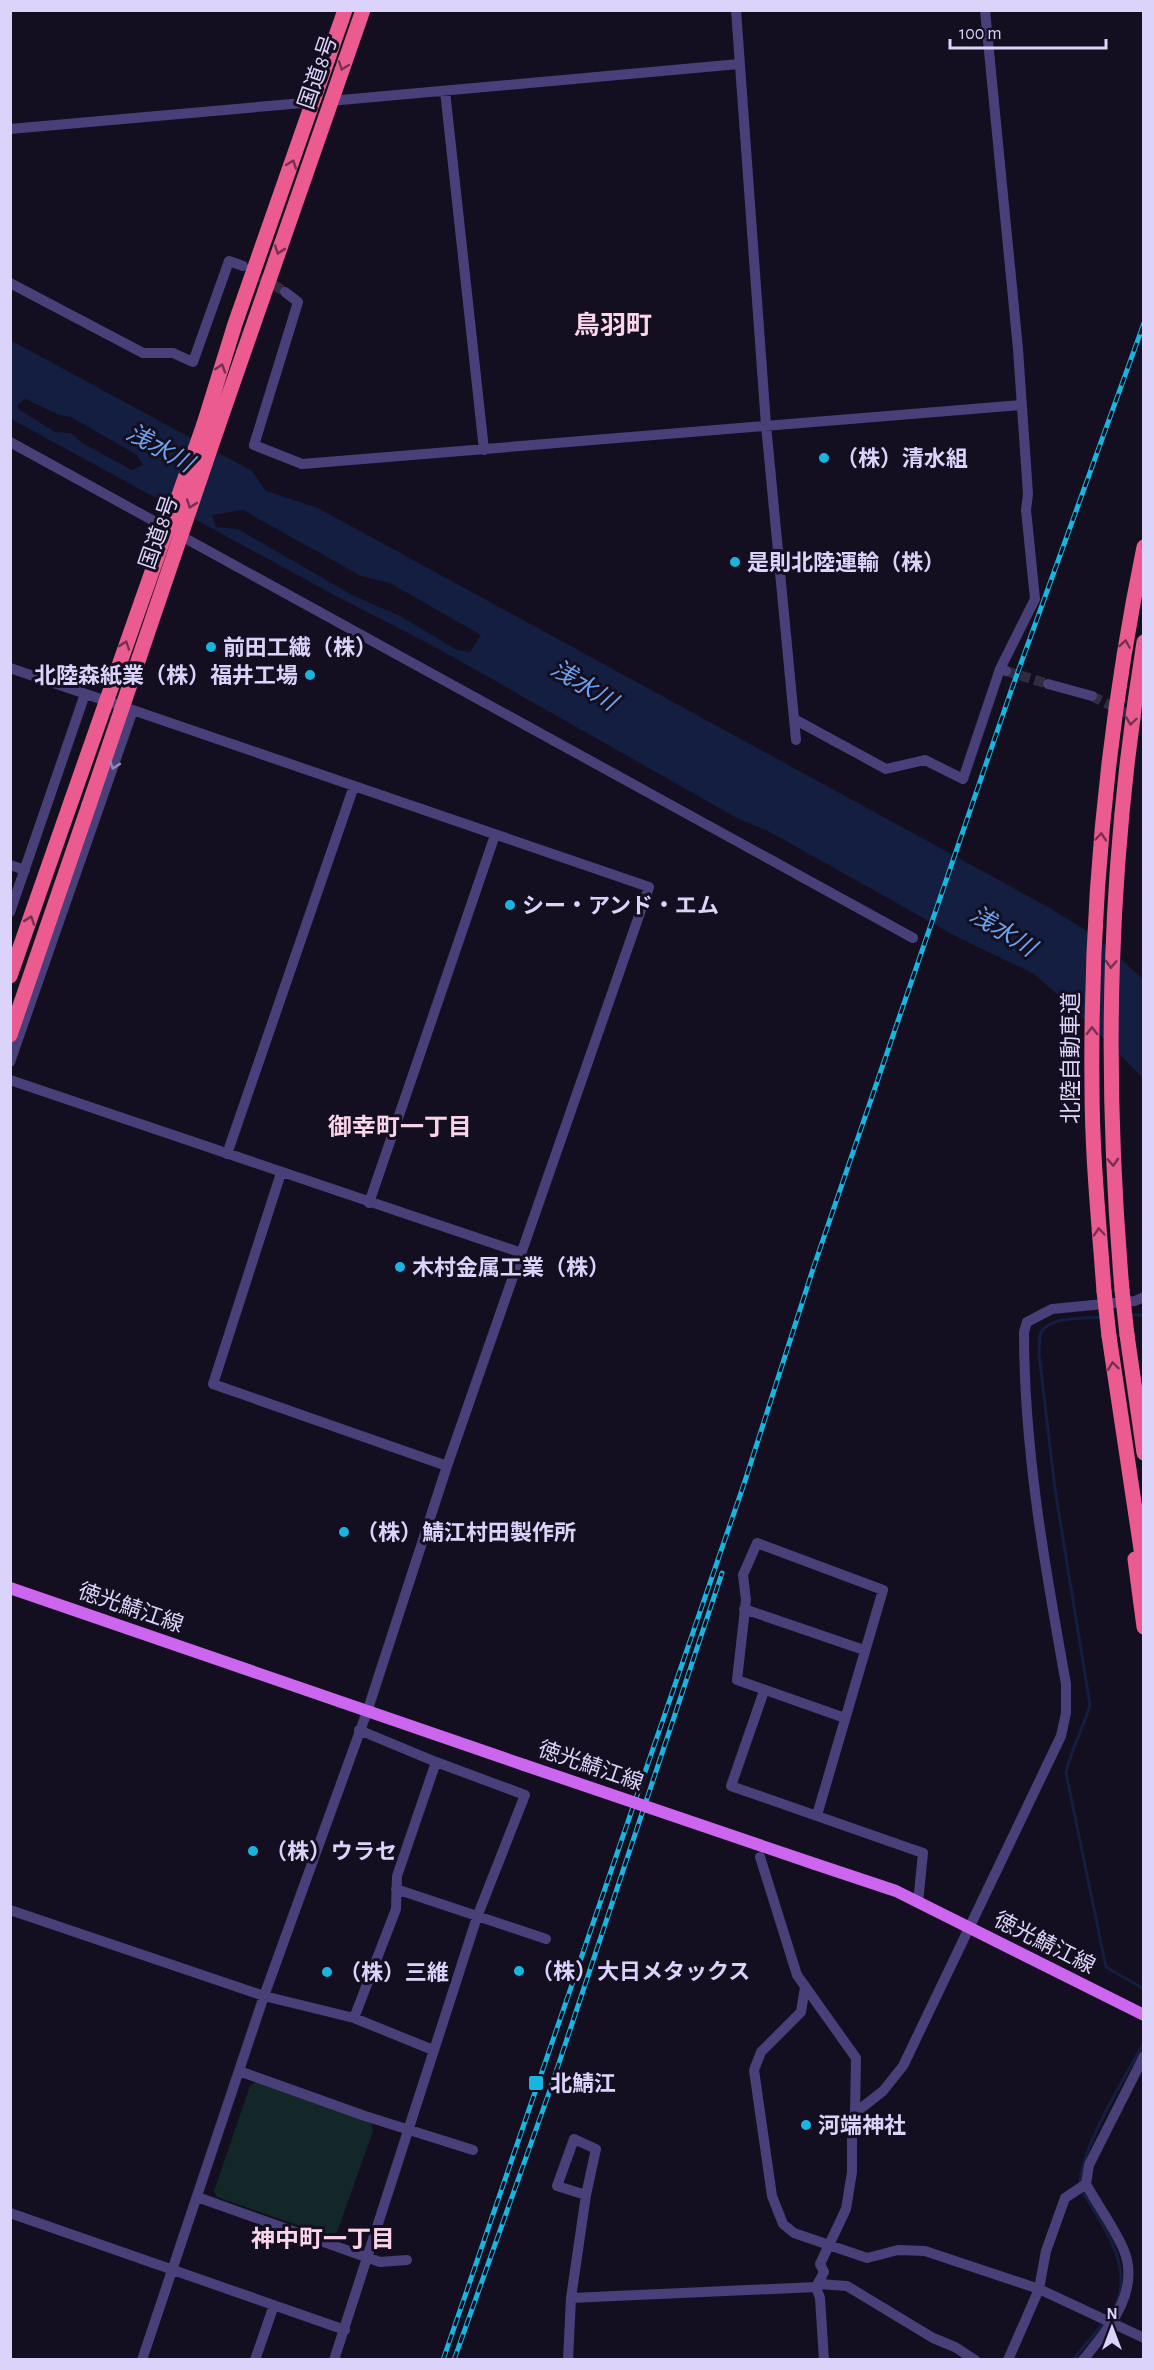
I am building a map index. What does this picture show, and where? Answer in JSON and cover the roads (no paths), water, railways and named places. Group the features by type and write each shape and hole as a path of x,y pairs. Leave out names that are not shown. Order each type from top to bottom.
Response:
{"highway":[{"name":"国道8号","path":"10,1035 89,805 210,426 235,324 345,10"},
{"name":"国道8号","path":"10,976 72,800 363,10"},
{"name":"北陸自動車道","path":"1143,548 1114,715 1096,895 1092,1090 1104,1291 1117,1400 1143,1569"},
{"name":"北陸自動車道","path":"1143,642 1130,731 1113,906 1110,1104 1122,1290 1143,1454"},
{"path":"1136,1398 1143,1432"},
{"path":"1117,1400 1123,1469 1143,1627"}],"main road":[{"name":"徳光鯖江線","path":"10,1588 896,1892 1143,2015"}],"street":[{"path":"794,719 886,769 925,760 963,779 1003,670 1035,599 1026,510 1028,494 1021,405 985,10"},
{"path":"737,11 766,425 796,740"},
{"path":"330,101 739,64"},
{"path":"445,91 484,450"},
{"path":"10,129 314,102"},
{"path":"10,283 143,353 173,353 193,362 229,261 243,266"},
{"path":"285,292 298,302 254,445 302,464 1021,405"},
{"path":"10,442 913,938"},
{"path":"10,668 649,887 447,1466 368,1709 264,1996 142,2360"},
{"path":"1048,684 1092,696"},
{"path":"10,912 85,694"},
{"path":"10,1062 133,710"},
{"path":"227,1154 354,786"},
{"path":"369,1203 495,835"},
{"path":"10,865 25,870"},
{"path":"10,1080 522,1253"},
{"path":"281,1173 213,1384 447,1466"},
{"path":"855,2113 883,2091 903,2066 970,1928 992,1875 1061,1736 1066,1713 1066,1684 1030,1462 1024,1394 1024,1332 1027,1322 1052,1310 1135,1301 1143,1297"},
{"path":"816,1815 845,1718 864,1650 883,1590 757,1543 743,1575 746,1600 737,1680 845,1718"},
{"path":"744,1609 864,1650"},
{"path":"764,1691 731,1786 923,1853 918,1903"},
{"path":"334,2360 477,1917 525,1795 359,1730"},
{"path":"354,2018 396,1909 397,1876 436,1762"},
{"path":"760,1857 797,1975 856,2058 852,2172 846,2209 820,2264 824,2272 818,2285 824,2360"},
{"path":"396,1889 546,1939"},
{"path":"10,1910 264,1996 354,2018 433,2050"},
{"path":"805,1987 801,2012 761,2052 754,2070 772,2196 783,2224 794,2233 867,2258 898,2250 925,2251 1039,2289 1143,2338"},
{"path":"1083,2360 1113,2322 1123,2304 1127,2262 1123,2248 1086,2184 1089,2165 1143,2056"},
{"path":"239,2071 408,2130 473,2150"},
{"path":"568,2360 571,2298 586,2195 596,2149 574,2139 557,2186 586,2195"},
{"path":"1008,2360 1039,2289 1046,2251 1065,2198 1086,2184"},
{"path":"198,2197 380,2262 407,2260"},
{"path":"10,2213 345,2330"},
{"path":"571,2298 818,2285 847,2286 933,2338 955,2347 975,2360"},
{"path":"255,2360 274,2305"}],"water":[{"name":"浅水川","path":"10,340 252,471 266,491 318,508 1048,907 1095,936 1143,979 1143,1078 1077,1012 1034,974 959,938 770,832 737,818 437,648 336,596 11,419","holes":["26,399 59,415 71,417 137,455 143,465 132,470 82,443 71,433 55,432 18,409 18,404","243,510 361,576 390,583 481,635 470,652 457,650 400,616 352,595 238,529 216,527 212,515"]}],"waterway":[{"path":"1130,1315 1144,1315"},
{"path":"1102,1317 1067,1319 1050,1324 1040,1335 1039,1354 1055,1489 1090,1705 1066,1773 1106,1967 1144,1989"},
{"path":"1080,2185 1082,2170 1095,2134 1144,2042"},
{"path":"1073,2360 1114,2308 1120,2293 1121,2277 1114,2247 1082,2191"}],"tunnel":[{"path":"248,269 285,292"},
{"path":"1006,671 1048,684"},
{"path":"1092,696 1144,722"}],"railway":[{"path":"443,2360 745,1481 813,1269 1011,691 1144,323"},
{"path":"454,2360 550,2090 722,1573"}],"place":[{"name":"（株）清水組","path":"824,458"},
{"name":"是則北陸運輸（株）","path":"735,562"},
{"name":"前田工繊（株）","path":"211,647"},
{"name":"北陸森紙業（株）福井工場","path":"310,675"},
{"name":"シー・アンド・エム","path":"510,905"},
{"name":"木村金属工業（株）","path":"400,1267"},
{"name":"（株）鯖江村田製作所","path":"344,1532"},
{"name":"（株）ウラセ","path":"253,1851"},
{"name":"（株）大日メタックス","path":"519,1971"},
{"name":"（株）三維","path":"327,1972"},
{"name":"北鯖江","path":"536,2083"},
{"name":"河端神社","path":"806,2125"}],"district":[{"name":"鳥羽町","path":"613,325"},
{"name":"御幸町一丁目","path":"400,1127"},
{"name":"神中町一丁目","path":"323,2239"}]}
